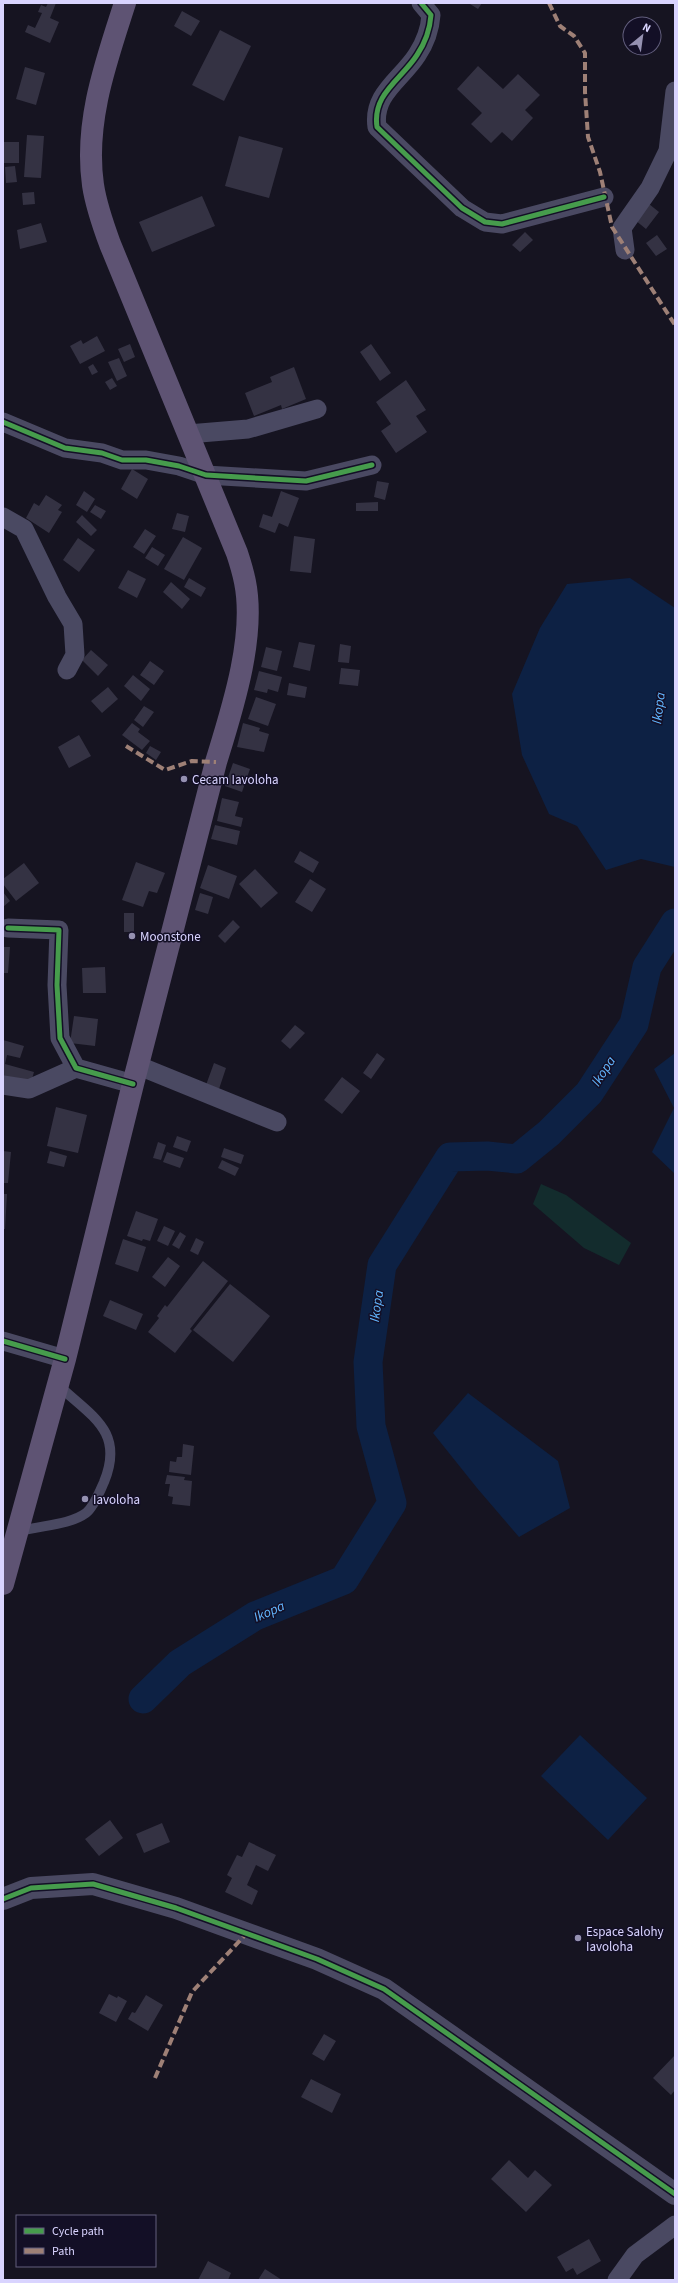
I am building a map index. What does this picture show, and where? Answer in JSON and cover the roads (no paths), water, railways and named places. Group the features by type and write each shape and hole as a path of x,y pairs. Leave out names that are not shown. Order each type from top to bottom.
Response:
{"main road":[{"path":"3,1584 65,1359 216,762 231,712 244,656 247,622 246,584 237,553 110,244 100,216 93,185 91,155 95,101 125,3"}],"street":[{"path":"421,3 431,15 430,28 417,55 382,97 375,114 377,127 462,208 485,222 502,224 604,197"},
{"path":"625,250 622,228 650,188 668,151 675,91"},
{"path":"188,434 248,429 317,409"},
{"path":"3,422 65,448 102,453 122,460 146,460 179,466 206,475 306,481 372,465"},
{"path":"3,517 24,529 57,598 73,624 75,655 67,670"},
{"path":"8,928 59,930 57,985 60,1038 76,1068"},
{"path":"3,1085 29,1089 76,1068 136,1075 277,1122"},
{"path":"3,1341 65,1359"},
{"path":"3,1899 31,1888 93,1884 176,1908 317,1959 384,1989 675,2194"},
{"path":"617,2280 635,2255 675,2225"}],"lane":[{"path":"17,1532 34,1526 72,1520 87,1512 100,1492 110,1466 111,1443 96,1419 58,1385"}],"water":[{"path":"630,578 675,608 675,867 641,859 606,870 577,826 549,814 522,755 512,694 540,628 567,584"},
{"path":"675,1053 675,1174 652,1152 674,1108 654,1069"},
{"path":"468,1393 558,1461 570,1508 519,1537 433,1433"},
{"path":"580,1735 647,1798 608,1840 541,1776"}],"waterway":[{"name":"Ikopa","path":"143,1699 180,1663 255,1616 344,1580 392,1503 371,1426 368,1362 382,1265 450,1157 487,1156 517,1159 549,1133 589,1093 634,1024 647,967 675,923"}],"place":[{"name":"Cecam Iavoloha","path":"184,779"},
{"name":"Moonstone","path":"132,936"},
{"name":"Iavoloha","path":"85,1499"},
{"name":"Espace Salohy Iavoloha","path":"578,1938"}]}
